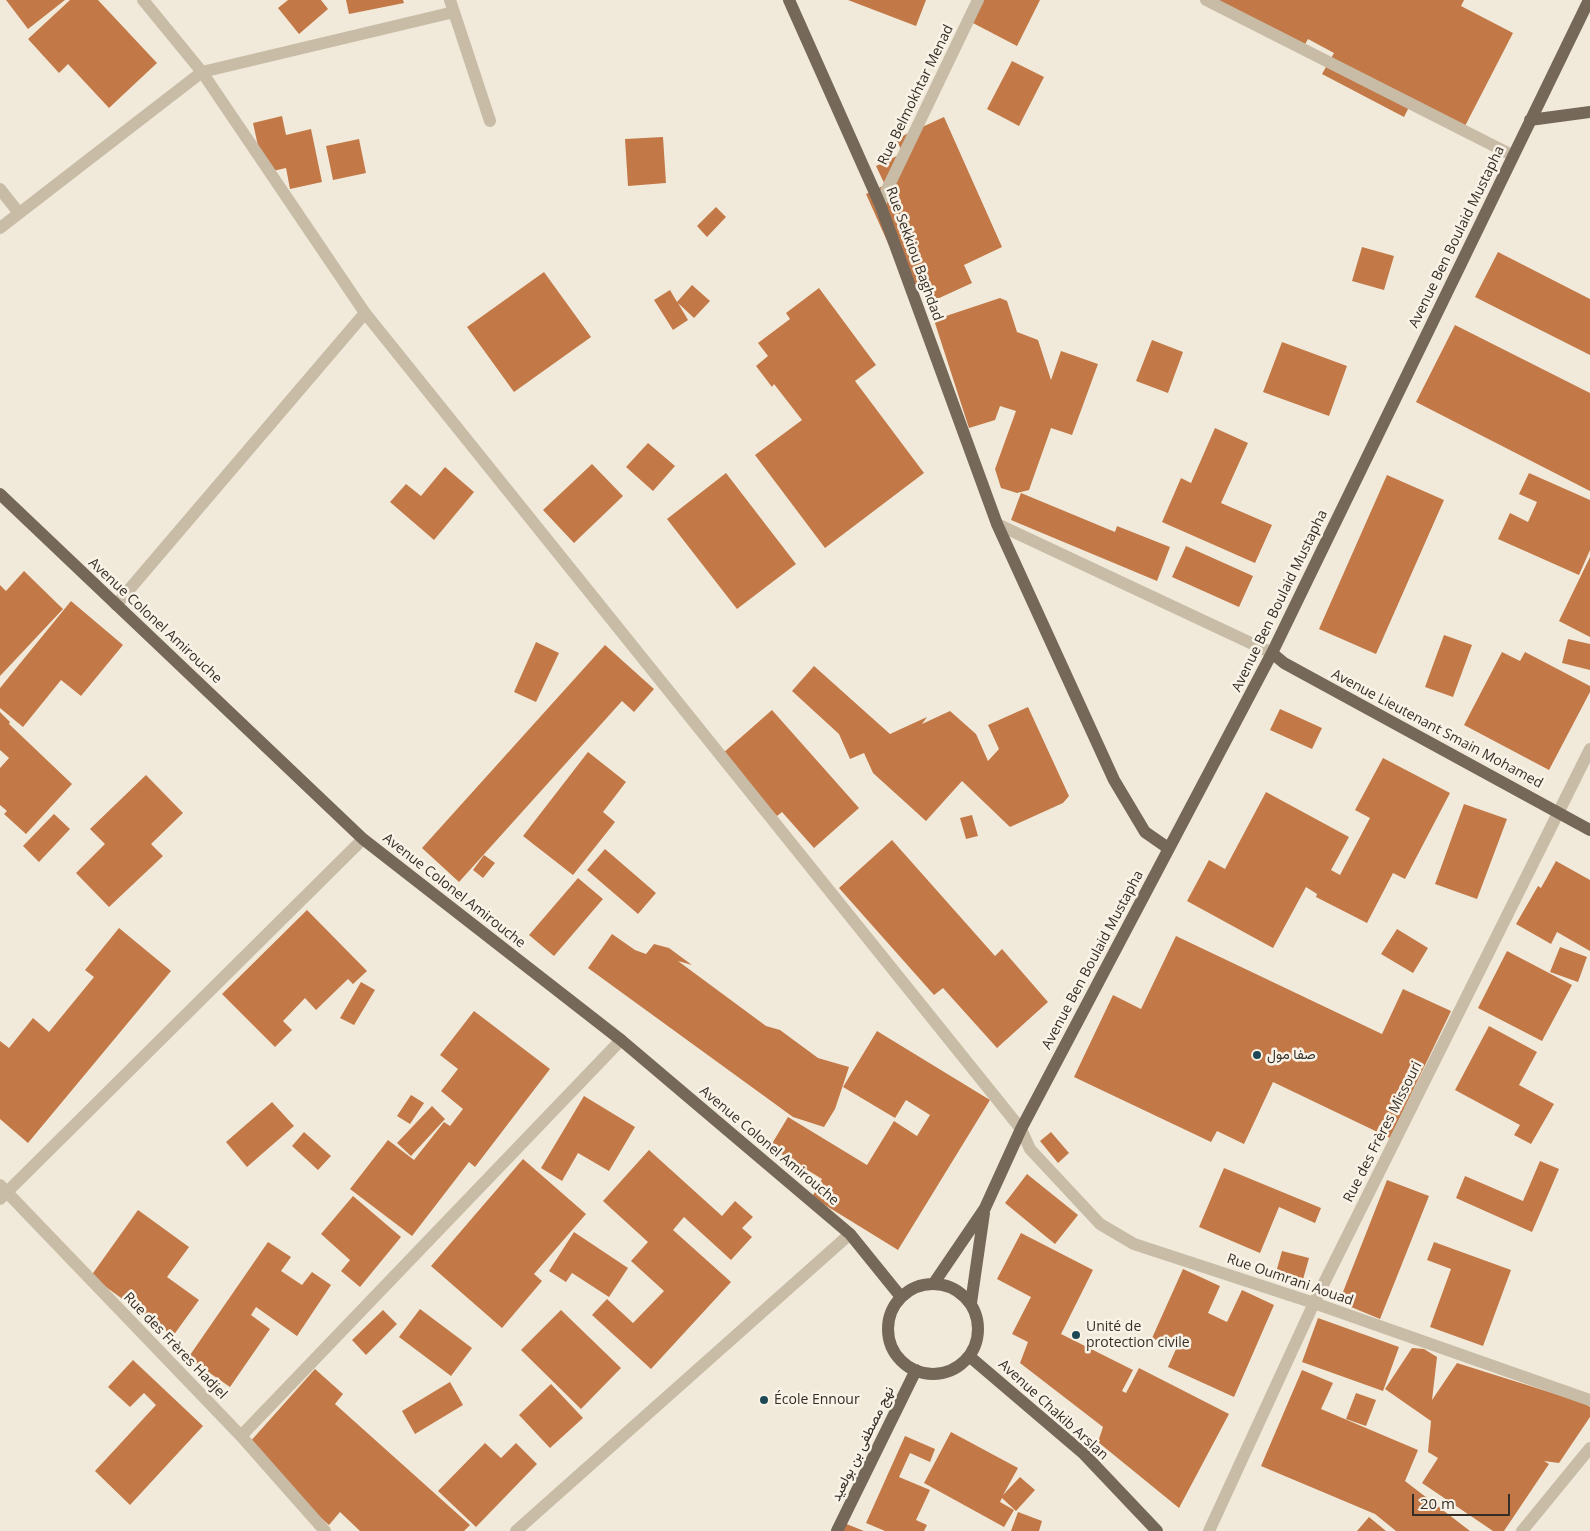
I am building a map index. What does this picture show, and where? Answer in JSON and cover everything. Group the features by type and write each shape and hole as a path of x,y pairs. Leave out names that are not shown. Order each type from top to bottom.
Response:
{"main road":[{"name":"Rue Sekkiou Baghdad","path":"789,0 880,204 997,524 1114,780 1145,832 1168,848"},
{"name":"Avenue Ben Boulaid Mustapha","path":"985,1208 1022,1129 1272,652 1589,0"},
{"path":"1530,120 1590,112"},
{"name":"Avenue Colonel Amirouche","path":"0,494 363,839 621,1040 850,1234 902,1297"},
{"name":"Avenue Lieutenant Smain Mohamed","path":"1272,652 1284,663 1590,830"},
{"path":"934,1283 985,1208"},
{"path":"971,1304 985,1208"},
{"path":"934,1283 946,1285 960,1292 971,1304 978,1326 976,1342 969,1356 955,1368 940,1373 916,1370 903,1362 890,1340 888,1325 893,1310 902,1297 919,1286 934,1283"},
{"name":"Avenue Chakib Arslan","path":"969,1356 1084,1454 1157,1531"},
{"name":"نهج مصطفى بن بولعيد","path":"837,1531 916,1370"}],"street":[{"name":"Rue Oumrani Aouad","path":"143,0 202,72 365,313 1022,1129 1030,1149 1100,1224 1134,1244 1314,1303 1590,1400"},
{"name":"Rue Belmokhtar Menad","path":"880,204 978,0"},
{"path":"1206,0 1512,155"},
{"path":"0,228 202,72 452,6 490,121"},
{"path":"0,189 19,212"},
{"path":"116,605 365,313"},
{"path":"997,524 1272,652"},
{"name":"Rue des Frères Missouri","path":"1209,1531 1314,1303 1590,749"},
{"path":"2,1192 363,839"},
{"path":"240,1436 621,1040"},
{"name":"Rue des Frères Hadjel","path":"2,1192 240,1436 325,1531"},
{"path":"516,1531 850,1234"},
{"path":"1522,1531 1590,1448"}],"building":[{"path":"6,0 65,0 28,29"},
{"path":"70,0 98,0 157,63 109,108 68,64 59,73 28,39"},
{"path":"288,0 321,0 328,9 299,34 278,8"},
{"path":"346,0 403,0 404,3 349,14"},
{"path":"848,0 926,0 916,26"},
{"path":"982,0 1040,0 1017,46 971,22"},
{"path":"1211,0 1464,0 1461,6 1513,33 1464,128 1412,101 1404,117 1322,74 1334,53 1308,39 1303,48"},
{"path":"1012,61 1044,77 1019,126 987,109"},
{"path":"282,116 286,135 311,129 322,182 290,189 286,168 264,173 253,123"},
{"path":"944,117 1002,247 964,265 972,283 935,300 927,282 909,290 866,194 885,185 876,166 903,153 896,139"},
{"path":"663,137 666,183 628,186 625,139"},
{"path":"359,139 366,173 333,180 326,146"},
{"path":"716,207 726,217 707,237 697,226"},
{"path":"1362,247 1394,256 1384,290 1352,281"},
{"path":"1498,252 1590,299 1590,355 1475,297"},
{"path":"544,272 591,337 514,392 467,327"},
{"path":"692,285 710,301 694,318 678,303 688,320 673,330 654,300 670,290 677,302"},
{"path":"819,288 876,365 855,381 924,473 825,548 755,455 802,420 774,384 772,387 756,366 768,356 758,343 790,319 786,313"},
{"path":"1000,298 1007,301 1017,332 1038,340 1051,380 1061,351 1098,364 1072,435 1051,428 1029,490 1017,493 1001,488 995,469 1016,411 1000,406 995,420 969,428 934,320"},
{"path":"1455,325 1590,393 1590,491 1416,402"},
{"path":"1152,340 1183,352 1168,393 1136,381"},
{"path":"1282,342 1347,366 1329,416 1263,392"},
{"path":"1215,428 1248,443 1221,503 1272,525 1255,563 1162,522 1181,478 1191,483"},
{"path":"648,443 675,466 653,491 626,467"},
{"path":"592,464 623,496 574,543 543,510"},
{"path":"445,467 474,492 434,540 390,502 406,484 421,496"},
{"path":"726,473 796,564 737,609 667,519"},
{"path":"1529,473 1590,500 1590,550 1579,575 1498,539 1510,513 1528,522 1537,502 1519,494"},
{"path":"1387,475 1444,500 1376,654 1319,629"},
{"path":"1021,493 1115,532 1117,526 1170,547 1157,581 1011,520"},
{"path":"1186,546 1253,576 1239,607 1172,577"},
{"path":"1590,557 1590,637 1559,621"},
{"path":"24,571 63,609 0,676 0,585 6,591"},
{"path":"71,601 123,645 81,696 61,680 23,727 0,708 0,688"},
{"path":"1444,635 1472,645 1453,697 1425,687"},
{"path":"1568,639 1590,644 1590,670 1562,663"},
{"path":"536,642 559,653 536,702 514,692"},
{"path":"605,645 654,689 634,712 622,701 459,882 422,848"},
{"path":"1502,652 1520,661 1525,652 1590,686 1590,692 1549,770 1464,725"},
{"path":"814,666 890,734 927,717 922,724 950,711 976,734 988,761 999,749 988,725 1028,707 1069,796 1063,803 1010,827 962,781 926,821 873,773 864,753 850,759 839,734 792,691"},
{"path":"1280,709 1322,728 1312,749 1270,730"},
{"path":"772,710 859,808 814,848 782,812 777,816 722,754"},
{"path":"0,712 10,722 9,724 72,784 26,834 4,814 7,811 0,805 0,768 9,758 0,750"},
{"path":"588,752 626,782 603,812 615,822 573,875 523,836"},
{"path":"1383,758 1450,793 1405,879 1393,873 1367,923 1316,897 1317,894 1306,887 1273,948 1187,901 1209,860 1225,869 1266,792 1349,837 1331,870 1340,875 1370,818 1355,810"},
{"path":"146,775 183,813 151,844 163,856 109,907 76,873 105,844 90,829"},
{"path":"1464,804 1507,819 1477,899 1435,884"},
{"path":"54,814 70,829 39,862 23,846"},
{"path":"972,815 978,836 966,839 960,818"},
{"path":"892,840 995,956 1002,949 1048,1002 997,1048 943,988 934,995 839,888"},
{"path":"605,849 656,893 638,914 587,870"},
{"path":"484,855 495,863 483,878 473,870"},
{"path":"1556,861 1590,880 1590,951 1557,932 1551,944 1516,924 1538,886 1541,888"},
{"path":"578,878 603,899 554,956 529,935"},
{"path":"307,910 367,971 353,984 348,979 316,1010 305,998 283,1021 292,1030 275,1047 222,994"},
{"path":"119,928 171,971 28,1143 0,1119 0,1041 9,1048 33,1018 49,1032 94,977 85,970"},
{"path":"1397,929 1428,948 1413,973 1381,954"},
{"path":"612,934 635,950 646,954 654,944 669,948 692,965 678,961 766,1026 780,1030 818,1058 849,1067 835,1109 824,1127 793,1117 588,968"},
{"name":"صفا مول","path":"1176,936 1382,1034 1403,989 1451,1011 1390,1138 1273,1082 1244,1144 1217,1131 1211,1142 1074,1077 1113,995 1141,1009"},
{"path":"1560,947 1587,957 1578,982 1550,972"},
{"path":"1507,951 1572,985 1542,1041 1478,1008"},
{"path":"361,982 375,990 354,1025 340,1018"},
{"path":"474,1011 550,1069 475,1167 469,1162 412,1236 350,1189 388,1140 414,1160 444,1122 450,1126 463,1109 441,1091 458,1069 440,1055"},
{"path":"1489,1026 1537,1052 1519,1085 1554,1104 1531,1144 1514,1135 1520,1125 1455,1090"},
{"path":"877,1031 990,1100 898,1250 812,1197 822,1179 770,1147 788,1117 867,1165 894,1121 917,1136 930,1115 906,1100 895,1118 843,1087"},
{"path":"411,1095 424,1103 410,1124 397,1116"},
{"path":"584,1096 635,1127 609,1171 578,1153 562,1181 541,1168"},
{"path":"272,1102 294,1126 247,1167 226,1142"},
{"path":"432,1106 445,1119 411,1156 397,1143"},
{"path":"304,1132 331,1156 318,1170 292,1146"},
{"path":"1051,1132 1069,1153 1058,1163 1040,1141"},
{"path":"649,1150 722,1216 735,1201 753,1217 742,1228 752,1237 731,1260 684,1217 673,1230 731,1282 651,1369 592,1315 607,1299 633,1323 664,1291 631,1261 648,1242 603,1201"},
{"path":"523,1159 586,1214 534,1274 542,1281 502,1328 431,1266"},
{"path":"1540,1161 1559,1169 1532,1232 1456,1198 1465,1176 1523,1201"},
{"path":"1224,1168 1321,1208 1315,1223 1279,1207 1260,1253 1199,1227"},
{"path":"1027,1174 1078,1215 1055,1244 1005,1203"},
{"path":"1387,1180 1429,1196 1380,1319 1339,1302"},
{"path":"353,1196 401,1237 360,1287 341,1271 350,1260 321,1234"},
{"path":"138,1210 189,1247 167,1277 199,1300 173,1336 91,1276"},
{"path":"574,1232 628,1268 609,1297 572,1273 566,1282 549,1271"},
{"path":"1021,1233 1093,1270 1061,1334 1133,1370 1122,1391 1126,1393 1139,1368 1229,1414 1179,1508 1098,1442 1103,1427 1020,1363 1028,1342 1012,1334 1031,1297 997,1279"},
{"path":"268,1242 291,1257 281,1271 302,1285 312,1272 331,1285 297,1336 256,1307 251,1315 270,1329 230,1387 188,1358"},
{"path":"1434,1242 1511,1270 1483,1346 1430,1327 1451,1269 1427,1260"},
{"path":"1282,1251 1309,1258 1302,1283 1275,1276"},
{"path":"1183,1269 1220,1286 1208,1313 1227,1322 1242,1290 1274,1305 1234,1397 1168,1367 1176,1349 1152,1338"},
{"path":"420,1309 472,1348 451,1376 399,1337"},
{"path":"383,1310 397,1324 366,1355 352,1340"},
{"path":"561,1310 621,1368 581,1409 521,1350"},
{"path":"1318,1318 1399,1347 1383,1391 1302,1362"},
{"path":"1412,1348 1424,1349 1437,1357 1432,1400 1457,1363 1565,1397 1568,1392 1590,1407 1590,1417 1559,1463 1544,1461 1549,1464 1504,1531 1493,1531 1422,1483 1438,1458 1428,1452 1431,1421 1385,1389"},
{"path":"133,1360 203,1426 130,1505 95,1471 156,1405 144,1393 130,1407 108,1387"},
{"path":"315,1369 343,1394 335,1404 470,1525 464,1531 360,1531 340,1512 329,1525 269,1471 249,1443"},
{"path":"1302,1370 1333,1383 1321,1409 1418,1450 1405,1481 1470,1531 1396,1531 1375,1514 1261,1466"},
{"path":"450,1382 463,1405 415,1434 402,1411"},
{"path":"551,1384 583,1418 550,1448 519,1415"},
{"path":"1356,1393 1376,1400 1366,1426 1346,1419"},
{"path":"951,1432 1018,1468 1003,1495 1020,1477 1035,1490 1016,1511 1002,1498 1000,1502 1014,1510 1004,1527 924,1483"},
{"path":"905,1436 935,1449 930,1462 910,1453 899,1477 930,1490 916,1520 927,1525 924,1531 885,1531 866,1523"},
{"path":"485,1443 501,1458 516,1443 537,1464 476,1527 438,1491"},
{"path":"1018,1512 1042,1521 1039,1531 1011,1531"},
{"path":"1369,1517 1386,1531 1357,1531"},
{"path":"844,1523 864,1531 841,1531"}],"place":[{"name":"صفا مول","path":"1257,1055"},
{"name":"Unité de protection civile","path":"1076,1335"},
{"name":"École Ennour","path":"764,1400"}]}
